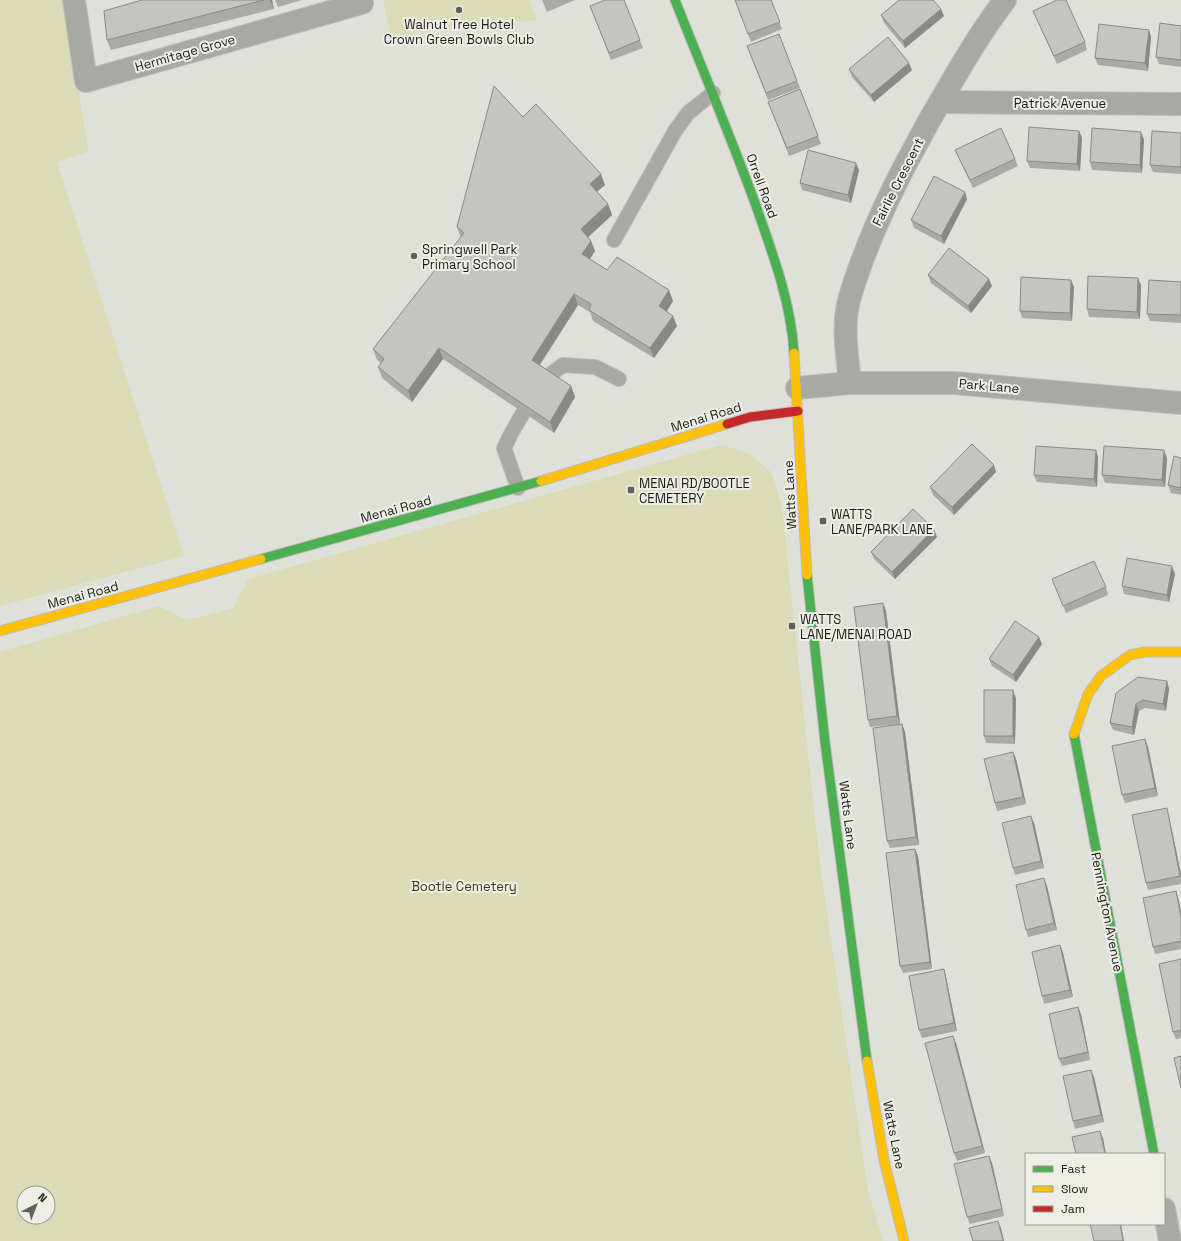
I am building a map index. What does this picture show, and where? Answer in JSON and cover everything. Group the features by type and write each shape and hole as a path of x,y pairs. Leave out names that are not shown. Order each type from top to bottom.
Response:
{"street":[{"name":"Hermitage Grove","path":"74,0 86,81 362,3"},
{"name":"Orrell Road","path":"675,0 734,146 780,275 790,320 794,347 797,388"},
{"name":"Fairlie Crescent","path":"850,383 846,312 849,298 874,228 887,200 940,102 969,52 991,18 1005,0"},
{"name":"Patrick Avenue","path":"940,102 1181,104"},
{"name":"Park Lane","path":"797,388 850,383 954,384 1181,403"},
{"name":"Watts Lane","path":"797,388 808,573 822,720 871,1089 893,1198 904,1241"},
{"name":"Menai Road","path":"0,632 518,488 750,417 798,411"},
{"name":"Pennington Avenue","path":"1154,1153 1074,734 1088,694 1101,676 1130,655 1144,652 1181,652"},
{"path":"1165,1210 1181,1207"},
{"path":"1165,1215 1170,1241"}],"lane":[{"path":"614,240 674,131 688,113 713,93"},
{"path":"547,377 563,365 595,367 619,379"},
{"path":"518,488 504,448 523,414"}],"green space":[{"path":"0,0 62,0 89,151 57,162 184,556 0,606"},
{"name":"Walnut Tree Hotel Crown Green Bowls Club","path":"383,0 529,0 537,20 391,36"},
{"name":"Bootle Cemetery","path":"721,445 749,453 772,473 782,506 819,856 868,1191 883,1241 0,1241 0,652 159,606 187,620 233,608 248,579"}],"building":[{"path":"142,0 264,0 107,40 104,11"},
{"path":"605,0 624,0 640,40 609,53 590,6"},
{"path":"735,0 771,0 780,22 748,34"},
{"path":"899,0 933,0 941,9 903,41 881,15"},
{"path":"1057,0 1066,0 1085,42 1054,56 1033,11"},
{"path":"1160,23 1181,26 1181,60 1156,57"},
{"path":"1099,24 1149,30 1145,63 1095,58"},
{"path":"779,34 797,81 766,93 747,46"},
{"path":"888,37 909,63 871,95 849,69"},
{"path":"494,86 523,117 536,104 601,174 590,184 608,204 581,229 591,241 582,254 607,270 617,257 669,290 659,306 673,316 650,348 589,310 591,304 574,294 532,360 571,386 550,422 439,348 408,391 378,367 384,359 373,349 464,233 457,227"},
{"path":"800,89 818,136 787,148 768,102"},
{"path":"1029,127 1079,131 1077,164 1027,161"},
{"path":"1001,128 1015,159 970,180 955,150"},
{"path":"1092,128 1141,132 1140,165 1090,162"},
{"path":"1152,131 1181,133 1181,167 1150,165"},
{"path":"808,150 856,163 848,195 800,183"},
{"path":"934,176 965,192 941,236 911,220"},
{"path":"949,248 989,279 968,306 928,275"},
{"path":"1088,276 1138,278 1137,312 1087,309"},
{"path":"1021,277 1071,280 1070,313 1020,311"},
{"path":"1149,280 1181,282 1181,315 1147,314"},
{"path":"972,444 994,465 952,507 930,487"},
{"path":"1036,446 1096,450 1094,479 1034,475"},
{"path":"1104,446 1164,450 1162,480 1102,475"},
{"path":"1174,456 1181,458 1181,488 1168,485"},
{"path":"913,509 934,529 892,572 871,552"},
{"path":"1127,558 1172,566 1167,595 1122,586"},
{"path":"1094,561 1106,587 1063,606 1052,579"},
{"path":"883,603 897,716 868,720 854,607"},
{"path":"1015,621 1039,637 1013,675 989,659"},
{"path":"1138,677 1167,681 1163,704 1143,700 1136,704 1132,727 1110,723 1116,693"},
{"path":"984,690 1013,690 1013,736 984,736"},
{"path":"902,724 916,837 887,841 873,728"},
{"path":"1145,739 1155,788 1122,795 1112,746"},
{"path":"1013,752 1023,797 995,803 984,759"},
{"path":"1167,808 1180,876 1146,883 1132,815"},
{"path":"1031,816 1041,861 1013,868 1002,823"},
{"path":"915,849 930,962 900,966 886,853"},
{"path":"1044,878 1054,923 1026,930 1016,885"},
{"path":"1176,891 1181,917 1181,941 1153,947 1143,898"},
{"path":"1060,945 1070,990 1042,996 1032,952"},
{"path":"1181,959 1181,1030 1173,1032 1159,964"},
{"path":"944,969 954,1023 919,1030 909,976"},
{"path":"1078,1007 1088,1052 1059,1059 1049,1014"},
{"path":"953,1036 982,1146 954,1153 925,1043"},
{"path":"1181,1056 1181,1088 1174,1058"},
{"path":"1091,1070 1101,1115 1073,1121 1063,1076"},
{"path":"1100,1131 1105,1153 1076,1153 1072,1137"},
{"path":"989,1156 1002,1209 967,1217 954,1164"},
{"path":"998,1221 1003,1241 973,1241 969,1228"},
{"path":"1090,1225 1120,1225 1123,1241 1094,1241"}],"traffic: fast":[{"path":"675,0 736,152 768,240 785,296 794,353"},
{"path":"261,559 541,481"},
{"path":"807,575 825,742 867,1061"},
{"path":"1074,734 1154,1153"}],"traffic: slow":[{"path":"794,353 807,575"},
{"path":"541,481 727,424"},
{"path":"0,631 261,559"},
{"path":"1074,734 1088,694 1101,676 1130,655 1145,652 1181,652"},
{"path":"867,1061 884,1160 904,1241"}],"traffic: jam":[{"path":"727,424 750,417 798,411"}],"place":[{"name":"Walnut Tree Hotel Crown Green Bowls Club","path":"459,10"},
{"name":"Springwell Park Primary School","path":"414,256"},
{"name":"MENAI RD/BOOTLE CEMETERY","path":"631,490"},
{"name":"WATTS LANE/PARK LANE","path":"823,521"},
{"name":"WATTS LANE/MENAI ROAD","path":"792,626"}]}
